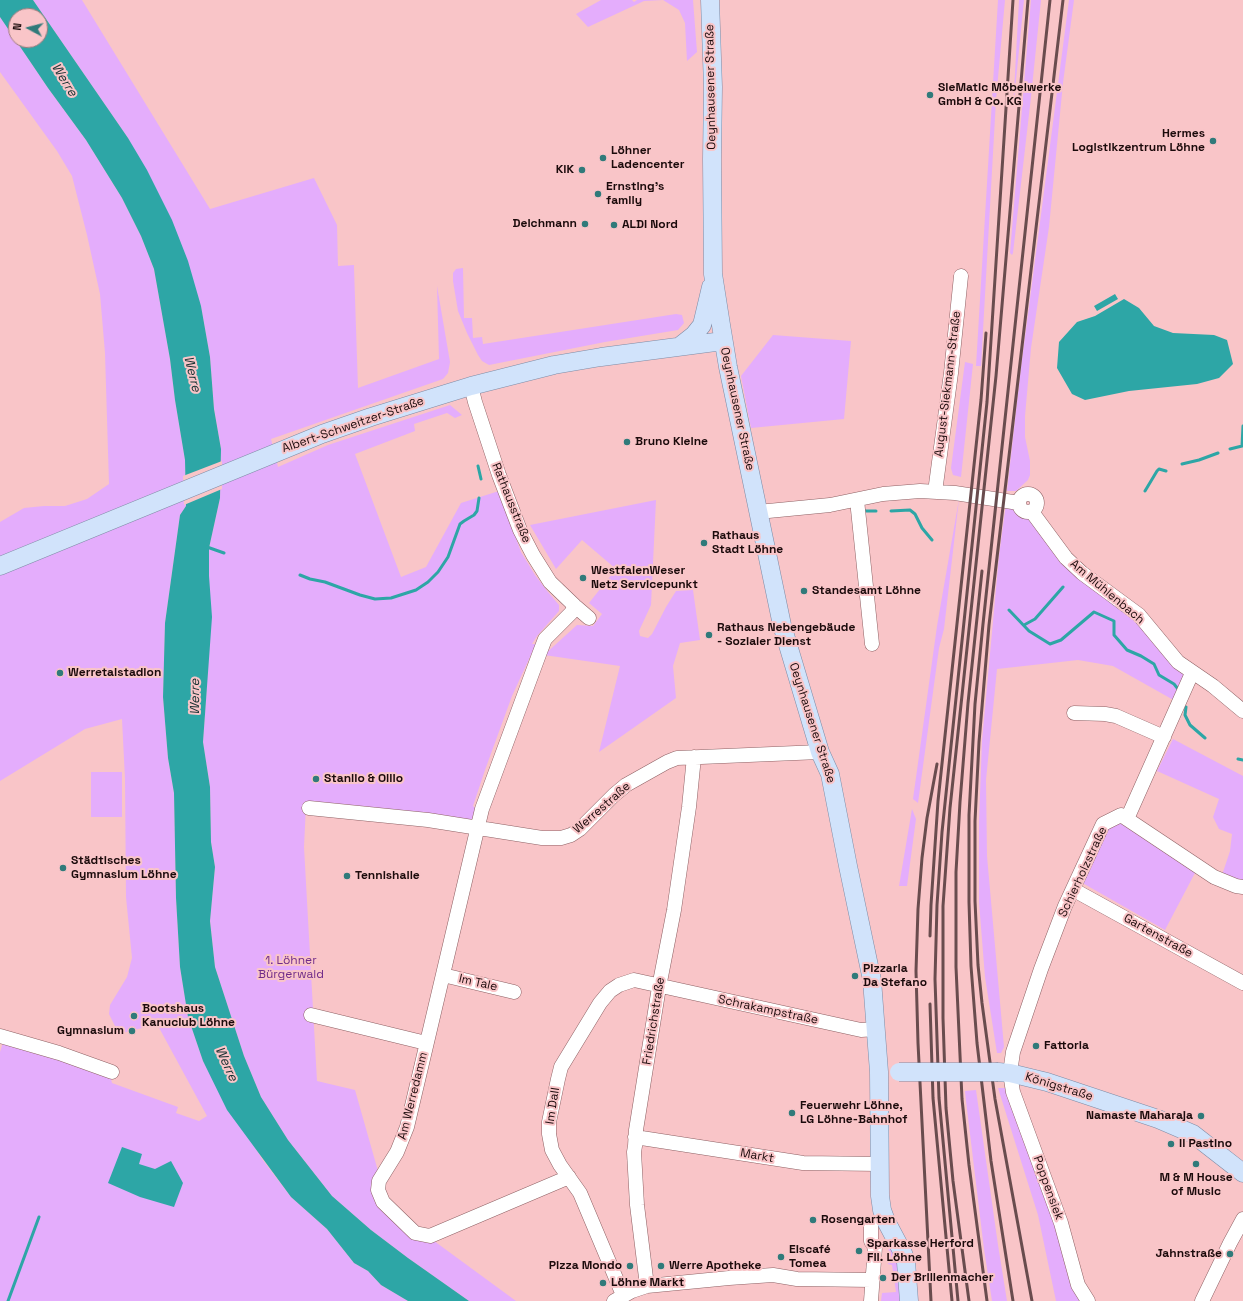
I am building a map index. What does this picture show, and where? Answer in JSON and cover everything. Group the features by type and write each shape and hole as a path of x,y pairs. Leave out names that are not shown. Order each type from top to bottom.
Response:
{"main road":[{"name":"Oeynhausener Straße","path":"710,0 713,87 712,159 714,274 723,341 758,512 789,650 820,752 830,774 872,980 879,1072 880,1196 882,1210 886,1221 903,1253 906,1262 909,1301"},
{"path":"680,346 694,335 702,325 714,274"},
{"name":"Albert-Schweitzer-Straße","path":"0,566 266,457 370,417 471,386 554,365 723,341"},
{"name":"Königstraße","path":"879,1072 1004,1072 1047,1082 1158,1119 1193,1134 1243,1173"}],"street":[{"name":"August-Siekmann-Straße","path":"935,492 951,373 961,276"},
{"name":"Rathausstraße","path":"471,386 490,450 520,530 533,555 550,582 589,618"},
{"path":"758,512 830,506 883,494 920,491 935,492"},
{"name":"Am Mühlenbach","path":"935,492 955,493 1019,502 1023,495 1028,494 1035,497 1037,504 1032,512 1066,558 1082,573 1138,615 1172,657 1192,673 1214,686 1243,711"},
{"path":"857,500 872,644"},
{"path":"477,828 499,761 545,639 571,613 575,606"},
{"path":"1192,673 1127,818 1214,877 1236,886 1243,887"},
{"path":"1074,713 1105,714 1116,716 1164,737"},
{"name":"Werrestraße","path":"309,808 428,820 542,838 561,838 571,835 580,829 626,785 677,758 820,752"},
{"name":"Friedrichstraße","path":"647,1286 637,1205 634,1152 635,1137 659,987 674,910 689,807 694,757"},
{"name":"Schierholzstraße","path":"1004,1072 1013,1052 1040,970 1065,906 1074,890 1103,824 1121,815 1127,818"},
{"name":"Am Werredamm","path":"477,828 407,1127 397,1152 379,1181 378,1190 383,1202 415,1233 430,1236 569,1177"},
{"name":"Gartenstraße","path":"1074,890 1243,983"},
{"name":"Im Tale","path":"443,975 514,992"},
{"name":"Im Dall","path":"618,1298 580,1192 560,1165 552,1150 549,1122 561,1067 600,1003 619,985 634,980 659,987"},
{"name":"Schrakampstraße","path":"659,987 861,1030 876,1029"},
{"name":"Am Werredamm","path":"310,1015 426,1043"},
{"path":"0,1036 112,1072"},
{"name":"Poppensiek","path":"1004,1072 1013,1092 1061,1223 1078,1285 1088,1301"},
{"name":"Markt","path":"635,1137 803,1163 879,1164"},
{"path":"1202,1301 1243,1219"},
{"path":"871,1225 871,1241 875,1246 871,1301"},
{"path":"618,1298 647,1286 729,1278 773,1275 797,1279 872,1280"}],"green space":[{"name":"1. Löhner Bürgerwald","path":"33,0 82,0 210,209 314,178 337,225 338,266 354,265 358,388 439,359 437,286 450,362 448,373 443,379 271,439 278,467 328,445 450,405 462,415 455,418 447,413 414,424 415,431 355,454 401,577 426,567 461,503 499,491 521,552 535,575 559,605 559,611 532,644 536,644 512,696 485,770 473,806 475,808 472,822 306,805 304,847 317,1081 355,1090 378,1171 384,1198 430,1238 516,1301 469,1301 371,1230 332,1196 288,1140 261,1097 244,1056 215,967 210,920 215,867 211,842 210,787 203,742 207,684 209,548 220,498 221,449 214,408 210,357 201,306 128,138 48,22 48,8 39,8"},
{"path":"601,0 632,0 634,2 637,0 663,0 644,1 588,27 576,14"},
{"path":"663,0 693,0 697,52 687,61 685,23 679,10"},
{"path":"998,0 1005,0 996,100 981,366 976,366"},
{"path":"1019,0 1024,0 1013,110"},
{"path":"1031,0 1041,0 1012,255 1010,253"},
{"path":"1069,0 1074,0 1063,83 1049,227 1031,348 1025,416 1025,437 1030,461 1030,475 1028,480 1016,491 1007,491 1021,368"},
{"path":"0,17 8,29 8,48 21,48 86,140 122,198 141,236 154,269 170,359 185,460 186,506 180,515 165,623 163,697 168,758 174,793 176,898 180,967 188,1017 203,1061 262,1159 291,1197 327,1229 354,1263 368,1271 381,1285 408,1301 0,1301 0,1052 6,1033 110,1075 112,1083 178,1107 176,1113 199,1121 207,1116 157,1024 119,1034 109,1014 110,1005 127,977 132,958 126,897 125,779 122,719 85,729 0,781 0,522 24,508 65,506 87,499 109,484 105,353 100,294 72,176 57,151 0,72"},
{"path":"463,268 464,318 472,318 473,338 482,337 483,344 676,314 682,315 684,323 678,330 605,342 489,365 482,361 478,355 458,311 453,273 456,269"},
{"path":"773,335 851,341 844,419 751,428 741,376"},
{"path":"965,362 973,364 961,477 953,475 951,468"},
{"path":"959,499 944,629 939,648 918,803 913,799 937,626"},
{"path":"656,500 651,605 639,631 640,636 648,638 652,634 676,591 693,590 700,640 680,643 673,666 676,698 599,752 620,666 544,655 577,625 593,626 602,614 589,603 616,569 582,540 556,569 530,525"},
{"path":"1006,504 1014,507 1020,513 1029,517 1139,621 1184,672 1187,681 1177,702 1113,666 1078,660 997,669 986,780 987,856 1004,1047 1001,1053 997,1053 985,977 979,902 979,822 982,741 999,556"},
{"path":"1173,739 1243,776 1243,881 1222,875 1230,851 1232,834 1219,829 1213,817 1219,799 1157,771"},
{"path":"91,772 122,772 122,817 91,817"},
{"path":"912,809 916,819 907,886 899,886"},
{"path":"1120,819 1196,871 1165,930 1079,881 1105,826"},
{"path":"998,1088 1007,1088 1084,1301 1056,1301 1038,1215"},
{"path":"976,1090 1007,1301 992,1301 984,1249 965,1091"},
{"path":"889,1244 900,1267 903,1301 881,1301 882,1293 896,1292 892,1265 888,1264"}],"water":[{"path":"0,0 33,0 39,8 8,8 8,29 0,17"},
{"name":"Werre","path":"48,22 128,138 147,170 172,220 188,261 201,306 210,357 214,409 221,449 220,498 209,548 209,576 212,617 203,742 210,787 211,842 215,867 210,921 215,967 244,1056 261,1097 288,1140 332,1196 371,1230 469,1301 408,1301 381,1285 368,1271 354,1263 327,1229 291,1197 227,1110 203,1061 188,1017 180,967 176,898 174,793 168,758 163,697 165,623 180,515 186,506 185,460 170,359 154,269 141,236 122,198 86,140 21,48 48,48"},
{"path":"1115,294 1118,299 1097,311 1094,306"},
{"path":"1124,299 1139,308 1154,326 1173,333 1214,335 1227,340 1233,364 1219,378 1197,384 1129,391 1085,400 1072,394 1057,368 1059,342 1077,322 1095,316"},
{"path":"122,1147 142,1154 139,1164 155,1169 171,1161 183,1183 174,1207 140,1197 108,1183"}],"pier":[{"path":"222,461 222,489 184,505 183,476"}],"waterway":[{"path":"1242,446 1243,426"},
{"path":"1230,449 1242,445"},
{"path":"1182,464 1218,453"},
{"path":"478,466 481,479"},
{"path":"1145,491 1159,469 1166,471"},
{"path":"300,575 375,599 391,598 416,590 428,582 438,572 448,557 460,524 474,515 477,511 479,498"},
{"path":"891,511 910,510 915,514 922,528 932,540"},
{"path":"862,511 876,511"},
{"path":"207,547 224,553"},
{"path":"1024,625 1035,619 1063,587"},
{"path":"1009,610 1029,631 1050,644 1061,640 1094,612 1114,621 1114,635 1127,650 1154,664 1159,675 1174,684 1178,689"},
{"path":"1186,707 1185,715 1190,725 1205,738"},
{"path":"1238,759 1243,760"},
{"path":"8,1301 39,1217"}],"railway":[{"path":"958,1301 939,1098 935,979 937,905 942,832 987,402 1013,0"},
{"path":"969,1301 953,1181 946,1108 943,1018 943,906 950,808 996,376 1028,0"},
{"path":"1013,1301 991,1161 977,1043 971,966 969,815 975,704 1050,0"},
{"path":"1032,1301 995,1099 982,1003 978,965 975,901 975,821 979,742 989,625 1063,0"},
{"path":"930,936 938,801 981,400 986,333"},
{"path":"982,571 968,703 960,802 956,872 956,967 962,1099 987,1301"},
{"path":"931,1301 918,1043 916,971 918,909 922,858 927,818 937,764"},
{"path":"930,1004 933,1098 952,1301"}],"place":[{"name":"SieMatic Möbelwerke GmbH & Co. KG","path":"930,95"},
{"name":"Hermes Logistikzentrum Löhne","path":"1213,141"},
{"name":"Löhner Ladencenter","path":"603,158"},
{"name":"KiK","path":"582,170"},
{"name":"Ernsting's family","path":"598,194"},
{"name":"Deichmann","path":"585,224"},
{"name":"ALDI Nord","path":"614,225"},
{"name":"Bruno Kleine","path":"627,442"},
{"name":"Rathaus Stadt Löhne","path":"704,543"},
{"name":"WestfalenWeser Netz Servicepunkt","path":"583,578"},
{"name":"Standesamt Löhne","path":"804,591"},
{"name":"Rathaus Nebengebäude - Sozialer Dienst","path":"709,635"},
{"name":"Werretalstadion","path":"60,673"},
{"name":"Stanlio & Ollio","path":"316,779"},
{"name":"Städtisches Gymnasium Löhne","path":"63,868"},
{"name":"Tennishalle","path":"347,876"},
{"name":"Pizzaria Da Stefano","path":"855,976"},
{"name":"Bootshaus Kanuclub Löhne","path":"134,1016"},
{"name":"Gymnasium","path":"132,1031"},
{"name":"Fattoria","path":"1036,1046"},
{"name":"Feuerwehr Löhne, LG Löhne-Bahnhof","path":"792,1113"},
{"name":"Namaste Maharaja","path":"1201,1116"},
{"name":"Il Pastino","path":"1171,1144"},
{"name":"M & M House of Music","path":"1196,1164"},
{"name":"Rosengarten","path":"813,1220"},
{"name":"Sparkasse Herford Fil. Löhne","path":"859,1251"},
{"name":"Jahnstraße","path":"1230,1254"},
{"name":"Eiscafé Tomea","path":"781,1257"},
{"name":"Pizza Mondo","path":"630,1266"},
{"name":"Werre Apotheke","path":"661,1266"},
{"name":"Der Brillenmacher","path":"883,1278"},
{"name":"Löhne Markt","path":"603,1283"}]}
